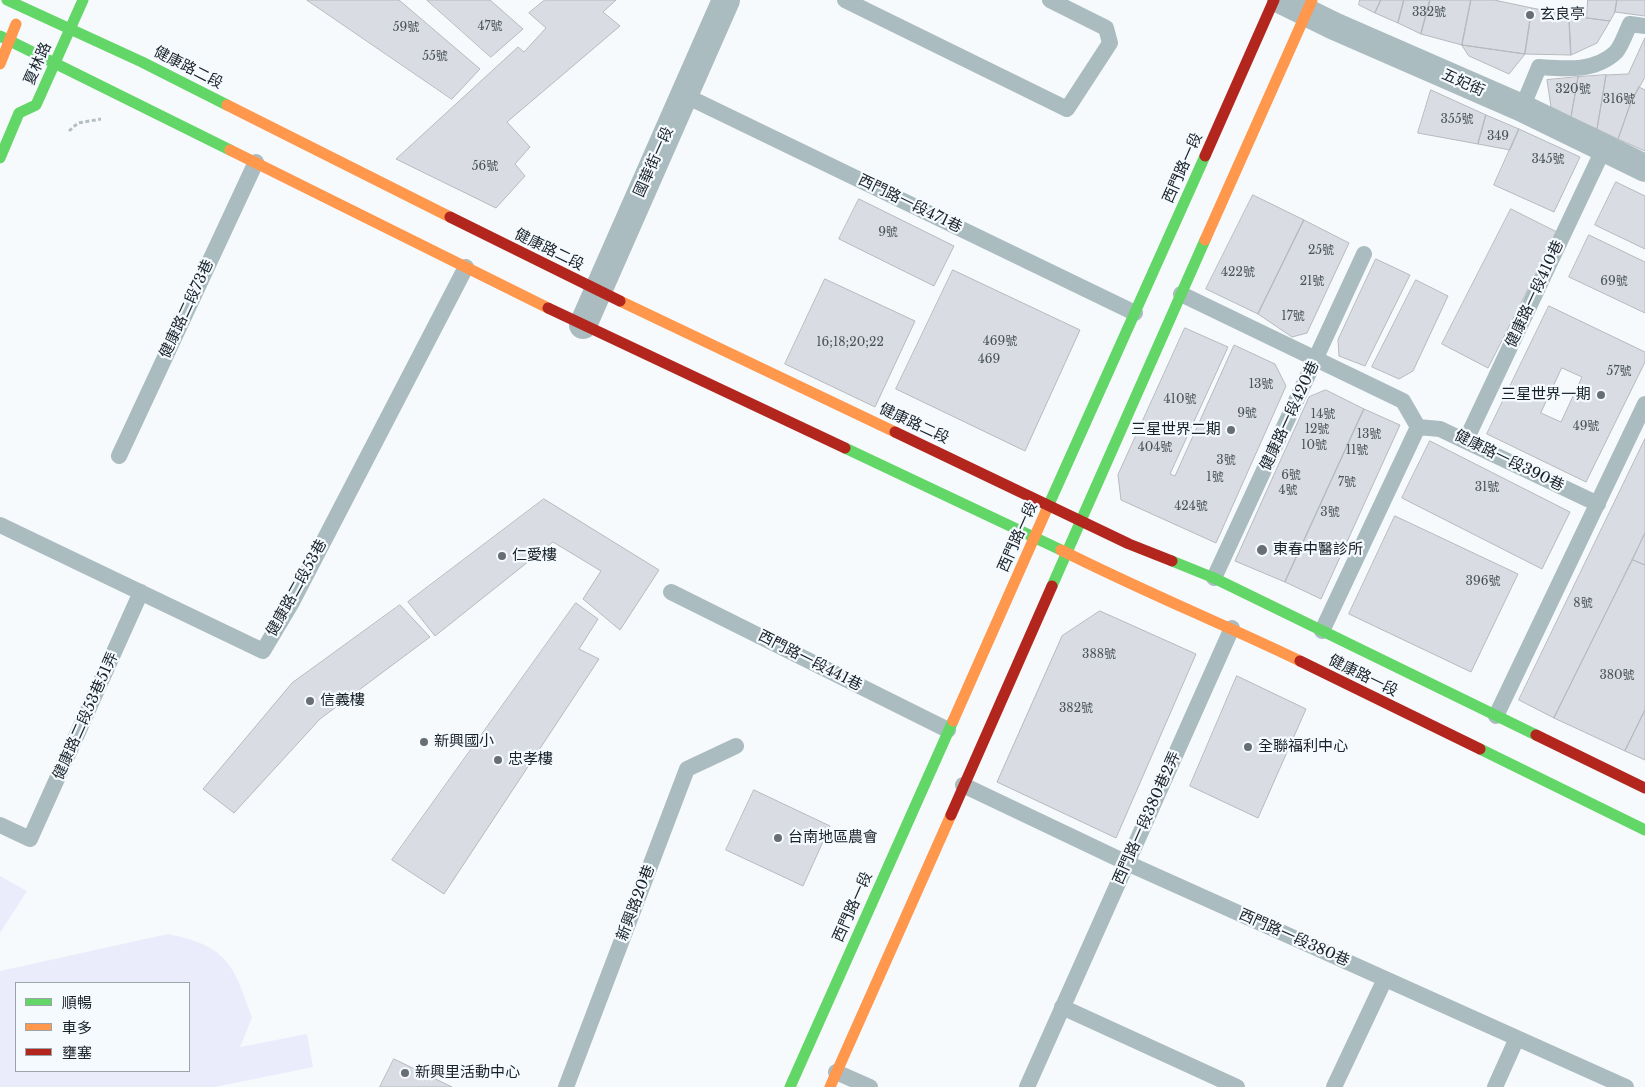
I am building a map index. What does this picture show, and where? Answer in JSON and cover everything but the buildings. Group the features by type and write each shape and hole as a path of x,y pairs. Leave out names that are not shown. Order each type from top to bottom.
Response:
{"street":[{"name":"健康路二段","path":"8,0 25,4 70,30 142,62 598,290 1080,521"},
{"name":"夏林路","path":"0,158 19,113 36,105 83,0"},
{"name":"國華街一段","path":"582,325 726,0"},
{"name":"西門路一段","path":"790,1087 1274,0"},
{"name":"五妃街","path":"1280,0 1309,6 1645,168"},
{"path":"0,64 5,38 25,4"},
{"path":"833,1080 1309,6"},
{"path":"5,38 582,325 1066,554"},
{"name":"健康路一段","path":"1080,521 1129,544 1214,578 1645,788"},
{"name":"健康路一段","path":"1066,554 1232,628 1645,830"}],"lane":[{"path":"845,0 1066,109 1110,43 1106,28 1050,0"},
{"path":"1522,108 1539,67 1576,70 1601,62 1617,51 1630,24 1645,26"},
{"name":"西門路一段471巷","path":"684,95 1135,313"},
{"name":"健康路一段410巷","path":"1466,440 1604,148"},
{"name":"健康路二段73巷","path":"118,456 256,162"},
{"name":"健康路一段420巷","path":"1214,578 1364,254"},
{"name":"健康路二段53巷","path":"0,525 263,651 291,604 466,267"},
{"path":"1181,294 1403,401 1418,428 1322,631"},
{"path":"1496,716 1645,404"},
{"name":"健康路一段390巷","path":"1418,428 1440,428 1598,504"},
{"name":"健康路二段53巷51弄","path":"0,825 30,838 141,592"},
{"name":"西門路一段441巷","path":"671,592 948,730"},
{"name":"西門路一段380巷2弄","path":"1027,1087 1232,628"},
{"name":"新興路20巷","path":"566,1087 686,769 736,746"},
{"name":"西門路一段380巷","path":"964,785 1127,863 1626,1087"},
{"path":"1334,1087 1385,979"},
{"path":"1062,1008 1236,1087"},
{"path":"1495,1087 1517,1038"},
{"path":"833,1080 870,1087"}],"path":[{"path":"68,131 78,123 104,118"}],"shaded area":[{"path":"0,876 27,891 0,933"},
{"path":"168,934 188,939 216,952 233,971 240,984 252,1018 240,1047 307,1034 313,1067 215,1087 0,1087 0,971"}],"traffic: fast":[{"path":"7,0 142,62 227,105"},
{"path":"0,158 19,113 36,105 83,0"},
{"path":"0,36 230,150"},
{"path":"1046,511 1205,156"},
{"path":"1052,586 1205,240"},
{"path":"845,448 1061,550"},
{"path":"1172,561 1214,578 1536,735"},
{"path":"790,1087 953,721"},
{"path":"1480,749 1645,830"}],"traffic: slow":[{"path":"1205,240 1312,0"},
{"path":"0,64 16,24"},
{"path":"227,105 450,217"},
{"path":"230,150 548,308"},
{"path":"620,301 895,432"},
{"path":"953,721 1046,511"},
{"path":"1061,550 1300,661"},
{"path":"830,1087 951,815"}],"traffic: jam":[{"path":"1205,156 1274,0"},
{"path":"450,217 620,301"},
{"path":"548,308 845,448"},
{"path":"895,432 1129,544 1172,561"},
{"path":"951,815 1052,586"},
{"path":"1300,661 1480,749"},
{"path":"1536,735 1645,788"}],"place":[{"name":"玄良亭","path":"1530,15"},
{"name":"三星世界一期","path":"1601,395"},
{"name":"三星世界二期","path":"1231,430"},
{"name":"東春中醫診所","path":"1262,550"},
{"name":"仁愛樓","path":"502,556"},
{"name":"信義樓","path":"310,701"},
{"name":"新興國小","path":"424,742"},
{"name":"全聯福利中心","path":"1248,747"},
{"name":"忠孝樓","path":"498,760"},
{"name":"台南地區農會","path":"778,838"},
{"name":"新興里活動中心","path":"405,1073"}]}
